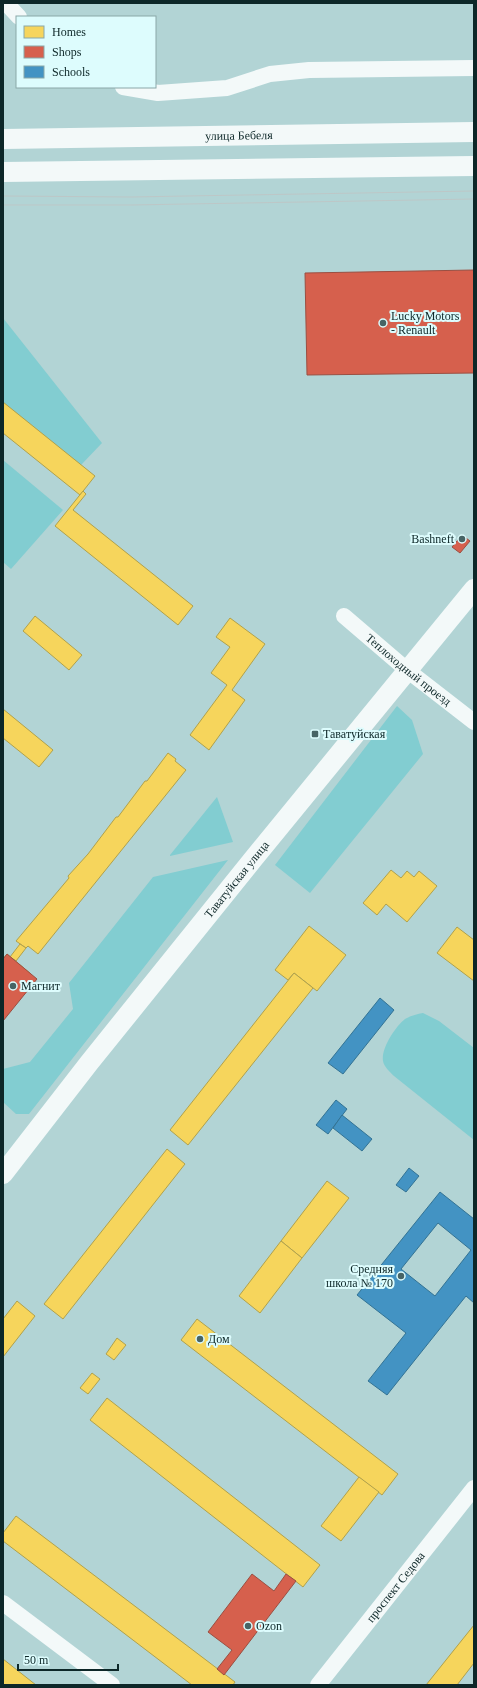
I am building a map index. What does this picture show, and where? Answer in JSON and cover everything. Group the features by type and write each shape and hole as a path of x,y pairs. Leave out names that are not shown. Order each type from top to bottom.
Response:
{"main road":[{"name":"улица Бебеля","path":"3,139 474,132"},
{"path":"3,172 474,166"},
{"name":"Таватуйская улица","path":"3,1174 94,1057 474,589"}],"street":[{"path":"6,3 19,16"},
{"path":"128,88 158,93 227,88 270,74 309,70 474,68"},
{"name":"Теплоходный проезд","path":"344,616 407,670 474,722"},
{"name":"проспект Седова","path":"318,1685 474,1488"},
{"path":"3,1603 112,1685"}],"shaded area":[{"path":"3,318 102,443 81,465 3,407"},
{"path":"3,460 63,510 11,569 3,562"},
{"path":"397,706 412,720 423,754 310,893 275,865"},
{"path":"217,797 233,842 170,856 170,855"},
{"path":"228,860 29,1114 16,1114 3,1102 3,1069 30,1062 73,1009 69,983 153,877"},
{"path":"423,1013 439,1021 474,1048 474,1140 394,1076 387,1069 383,1061 384,1050 401,1022 414,1015"}],"building: Homes":[{"path":"3,402 95,476 80,495 3,433"},
{"path":"83,491 86,494 73,510 193,606 178,625 55,526"},
{"path":"35,616 82,655 69,670 23,631"},
{"path":"230,618 265,644 232,690 245,700 209,750 190,735 227,685 211,673 230,647 216,637"},
{"path":"3,709 53,750 39,767 3,738"},
{"path":"168,753 186,770 38,954 28,946 26,948 16,941 69,878 68,876 88,854"},
{"path":"391,870 401,878 407,871 414,877 419,871 437,886 407,922 386,904 377,915 363,903"},
{"path":"309,926 346,955 317,991 294,973 288,980 275,970"},
{"path":"457,927 474,940 474,981 437,953"},
{"path":"20,944 26,948 16,961 10,957"},
{"path":"7,954 31,974 28,978 23,978 17,987 17,993 13,998 9,997 7,1000 3,1000 3,959"},
{"path":"294,973 313,988 188,1145 170,1130"},
{"path":"167,1149 185,1164 63,1319 44,1304"},
{"path":"327,1181 349,1198 302,1258 281,1241"},
{"path":"281,1241 302,1258 260,1313 239,1296"},
{"path":"17,1301 35,1316 3,1357 3,1319"},
{"path":"197,1319 398,1474 382,1495 181,1340"},
{"path":"117,1338 126,1345 114,1360 106,1354"},
{"path":"92,1373 100,1379 88,1394 80,1388"},
{"path":"107,1398 320,1565 303,1587 90,1420"},
{"path":"359,1477 379,1492 341,1541 321,1526"},
{"path":"16,1516 235,1682 233,1685 192,1685 3,1541 3,1533"},
{"path":"474,1625 474,1663 457,1685 426,1685"},
{"path":"3,1659 36,1685 3,1685"}],"building: Shops":[{"path":"474,270 474,373 307,375 305,273"},
{"path":"462,535 470,541 460,553 452,547"},
{"path":"7,954 37,979 3,1021 3,959"},
{"path":"252,1574 274,1591 286,1574 296,1581 224,1675 217,1669 232,1650 208,1632"}],"building: Schools":[{"path":"380,998 394,1010 343,1074 328,1063"},
{"path":"336,1100 347,1109 328,1134 316,1125"},
{"path":"342,1115 372,1139 362,1151 333,1128"},
{"path":"409,1168 419,1176 406,1192 396,1185"},
{"path":"440,1192 474,1219 474,1303 466,1296 387,1395 368,1381 406,1333 357,1295","holes":["438,1223 471,1250 435,1296 401,1269"]}],"tram line":[{"path":"3,196 131,197 474,191"},
{"path":"3,205 131,205 474,199"}],"place":[{"name":"Lucky Motors - Renault","path":"383,323"},
{"name":"Bashneft","path":"462,539"},
{"name":"Таватуйская","path":"315,734"},
{"name":"Магнит","path":"13,986"},
{"name":"Средняя школа № 170","path":"401,1276"},
{"name":"Дом","path":"200,1339"},
{"name":"Ozon","path":"248,1626"}]}
